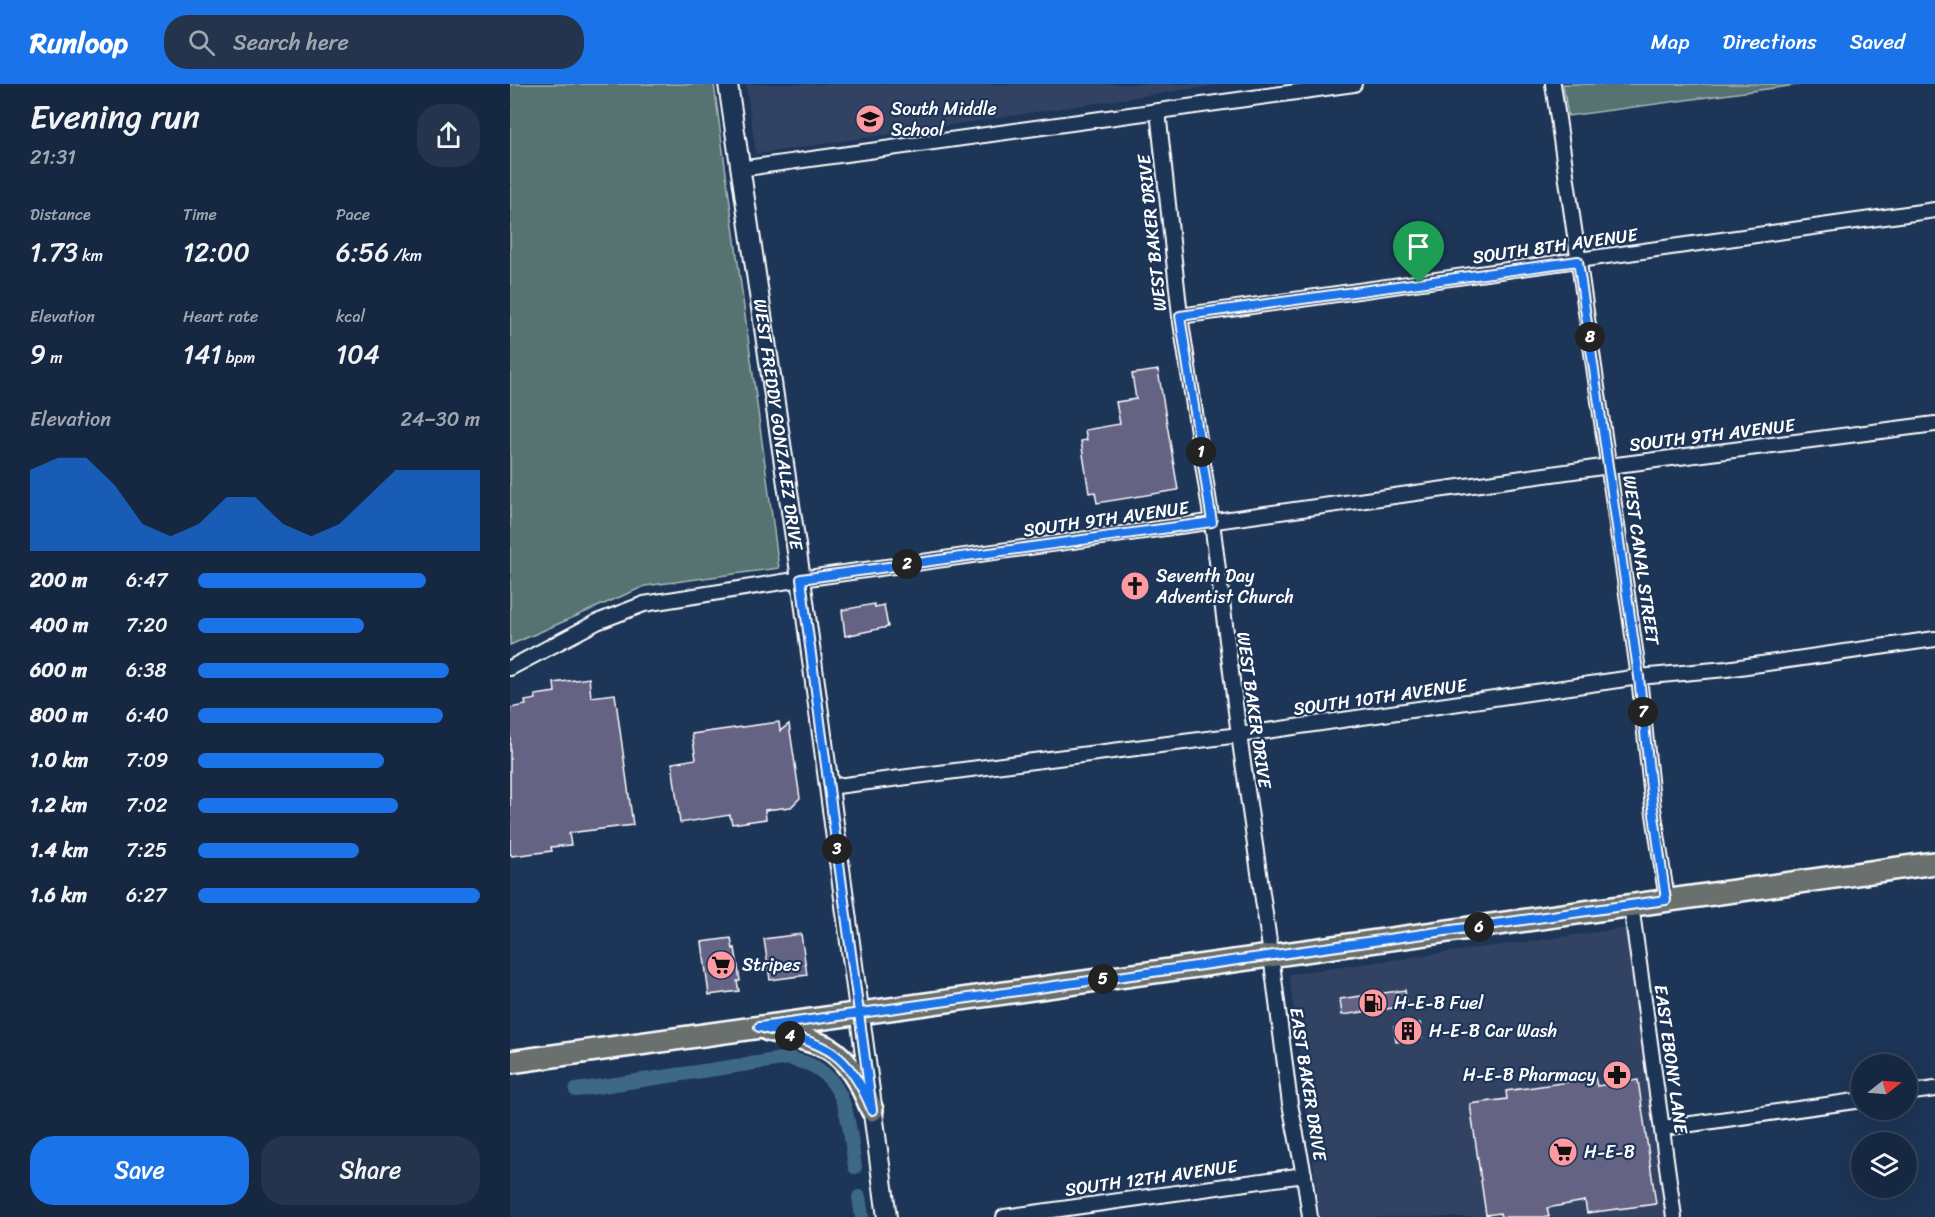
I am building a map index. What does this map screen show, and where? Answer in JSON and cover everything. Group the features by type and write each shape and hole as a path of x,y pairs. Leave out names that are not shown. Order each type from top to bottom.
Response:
{"main road":[{"name":"WEST FREDDY GONZALEZ DRIVE","path":"728,84 801,579 887,1217"},
{"path":"510,1062 1935,863"},
{"path":"759,1027 828,1048 850,1069 872,1110"}],"street":[{"path":"739,169 1354,84"},
{"name":"WEST CANAL STREET","path":"1553,84 1639,677 1653,808 1666,900"},
{"name":"WEST BAKER DRIVE","path":"1158,111 1180,316 1212,522 1239,735 1271,956"},
{"name":"SOUTH 8TH AVENUE","path":"1180,316 1935,210"},
{"name":"SOUTH 9TH AVENUE","path":"510,668 597,622 644,603 1609,466 1935,424"},
{"name":"SOUTH 10TH AVENUE","path":"829,787 1239,735 1639,677 1726,669 1935,639"},
{"name":"EAST EBONY LANE","path":"1631,905 1674,1217"},
{"name":"EAST BAKER DRIVE","path":"1271,956 1290,1104 1310,1217"},
{"path":"1917,1091 1935,1089"},
{"path":"1663,1128 1851,1102"},
{"name":"SOUTH 12TH AVENUE","path":"1004,1217 1304,1174"}],"shaded area":[{"name":"South Middle School","path":"746,84 1223,84 756,154"},
{"path":"1627,928 1667,1217 1320,1217 1289,974"}],"green space":[{"path":"510,84 714,84 779,568 645,586 510,645"},
{"path":"1563,84 1804,84 1568,116"}],"building":[{"path":"1158,370 1178,490 1097,503 1095,492 1089,493 1081,441 1087,440 1085,430 1120,424 1116,402 1136,399 1132,374"},
{"path":"874,604 875,607 884,605 888,627 845,636 842,610"},
{"path":"589,678 591,697 615,694 633,825 569,833 571,845 551,847 552,851 512,856 510,853 510,708 526,705 525,701 536,699 535,695 555,692 554,683"},
{"path":"779,722 780,731 789,724 800,798 791,807 765,810 766,819 732,824 730,815 680,823 672,763 696,759 692,734"},
{"path":"801,934 807,975 770,980 764,939"},
{"name":"Stripes","path":"731,938 733,949 735,948 740,981 737,981 739,991 709,995 702,942"},
{"name":"H-E-B Fuel","path":"1405,990 1407,1006 1342,1015 1340,999"},
{"name":"H-E-B Car Wash","path":"1420,1023 1422,1038 1396,1042 1394,1027"},
{"name":"H-E-B","path":"1595,1078 1597,1086 1638,1080 1656,1204 1587,1213 1585,1201 1547,1208 1549,1217 1501,1217 1500,1213 1486,1215 1470,1104 1507,1099 1506,1091"}],"waterway":[{"path":"576,1090 789,1058 811,1065 824,1073 833,1084 840,1096 849,1123 855,1167"},
{"path":"859,1197 862,1217"}],"place":[{"name":"South Middle School","path":"870,119"},
{"name":"Seventh Day Adventist Church","path":"1135,586"},
{"name":"Stripes","path":"721,965"},
{"name":"H-E-B Fuel","path":"1373,1003"},
{"name":"H-E-B Car Wash","path":"1408,1031"},
{"name":"H-E-B Pharmacy","path":"1617,1075"},
{"name":"H-E-B","path":"1563,1152"}],"route":[{"path":"1419,283 1180,316 1212,522 801,579 859,1013 872,1110 861,1086 844,1061 828,1048 759,1027 859,1013 940,1002 1666,900 1653,808 1639,677 1578,261 1419,283"}]}
